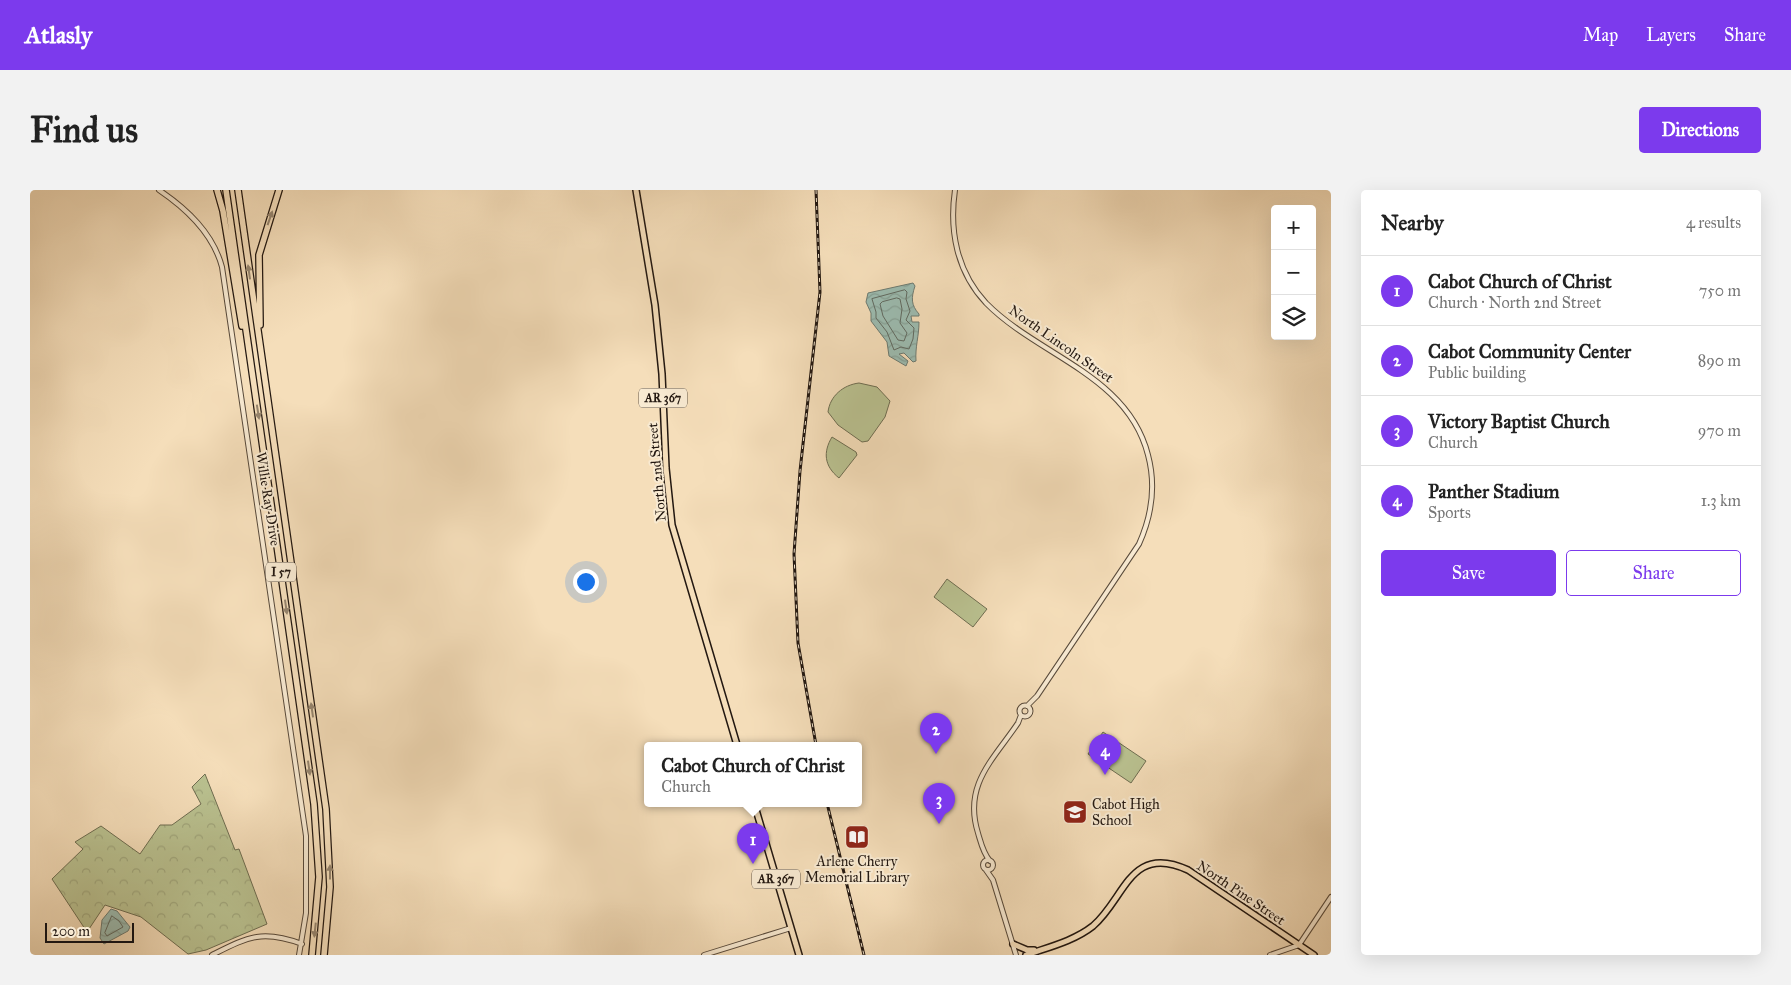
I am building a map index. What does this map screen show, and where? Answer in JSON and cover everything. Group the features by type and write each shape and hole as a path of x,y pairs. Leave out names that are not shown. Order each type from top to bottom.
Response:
{"highway":[{"path":"217,190 223,211 254,387"},
{"name":"I 57","path":"226,190 314,804 319,877 312,955"},
{"name":"I 57","path":"238,190 326,809 330,887 324,955"},
{"path":"261,352 260,255 279,190"}],"main road":[{"name":"North 2nd Street","path":"636,190 655,305 662,374 666,468 672,525 737,742"},
{"name":"AR 367","path":"755,807 799,955"},
{"name":"North Pine Street","path":"1040,950 1072,939 1093,926 1126,881 1136,872 1151,865 1169,864 1188,870 1314,955"},
{"path":"1012,944 1027,950 1040,950"},
{"path":"1026,955 1040,950"}],"street":[{"name":"Willie Ray Drive","path":"159,190 196,220 214,246 222,267 306,836 307,876 302,944 299,955"},
{"name":"North Lincoln Street","path":"955,190 952,219 954,238 961,264 972,284 986,302 1003,318 1104,386 1120,401 1142,435 1150,462 1152,502 1146,530 1140,544 1028,707"},
{"path":"993,880 986,870 983,850 972,812 974,793 984,773 1022,716 1021,708 1028,707 1030,714 1022,716"},
{"path":"983,850 993,863 993,880 1016,955"},
{"path":"984,863 990,861"},
{"path":"986,870 992,868"},
{"path":"1270,955 1299,945 1331,897"},
{"path":"704,955 791,928"},
{"path":"212,955 261,935 282,936 302,944"}],"green space":[{"path":"859,383 877,387 890,401 885,417 868,441 862,442 838,425 828,412 831,401 838,392 848,386"},
{"path":"832,437 856,452 857,455 839,478 830,469 826,459 827,448"},
{"path":"947,579 987,609 973,627 934,597"},
{"path":"1103,732 1146,761 1131,783 1088,754"},
{"path":"205,774 235,850 239,849 267,924 206,950 188,954 141,917 105,905 87,932 52,879 83,849 75,842 101,826 140,854 160,825 172,825 201,804 192,787"}],"water":[{"path":"913,283 915,286 912,301 914,308 919,314 919,316 911,316 912,322 919,322 916,361 913,362 904,353 899,354 908,361 906,366 889,356 887,342 871,321 871,313 866,302 868,293"},
{"path":"111,909 117,911 130,927 128,931 104,944 100,938 102,920"}],"railway":[{"path":"815,742 798,643 794,554 800,471 820,292 816,190"},
{"path":"828,807 864,955"}],"place":[{"name":"Cabot Community Center","path":"936,754"},
{"name":"Panther Stadium","path":"1105,775"},
{"name":"Cabot High School","path":"1075,812"},
{"name":"Victory Baptist Church","path":"939,824"},
{"name":"Arlene Cherry Memorial Library","path":"857,837"},
{"name":"Cabot Church of Christ","path":"753,864"}]}
